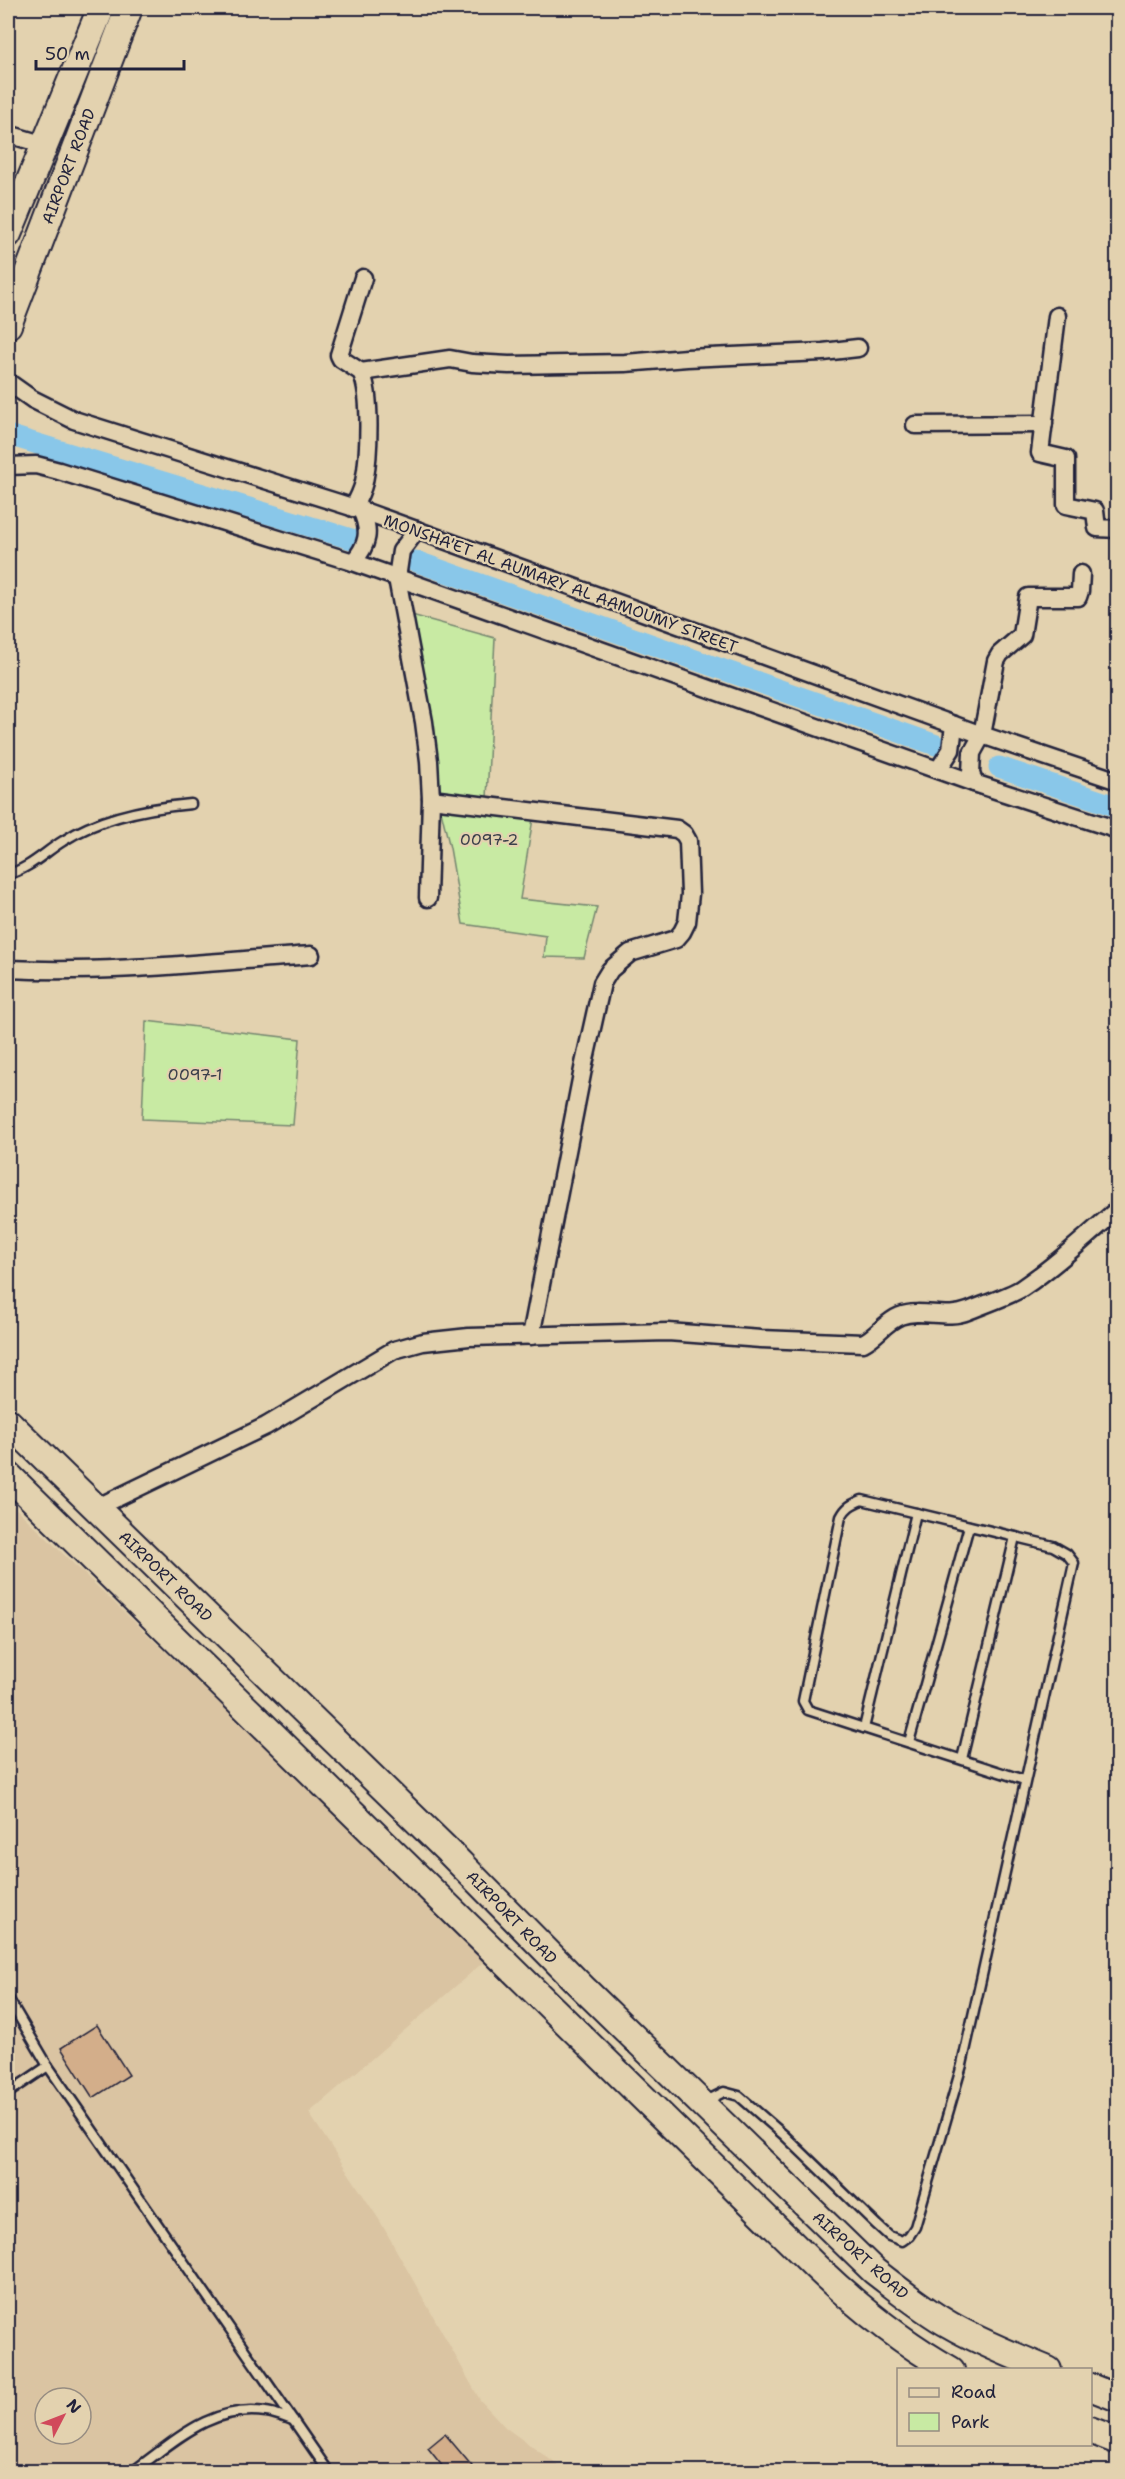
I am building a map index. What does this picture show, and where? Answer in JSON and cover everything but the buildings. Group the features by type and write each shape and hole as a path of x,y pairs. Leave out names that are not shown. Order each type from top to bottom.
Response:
{"main road":[{"name":"AIRPORT ROAD","path":"10,223 45,146 101,8"},
{"name":"AIRPORT ROAD","path":"8,325 129,8"},
{"name":"AIRPORT ROAD","path":"8,1422 448,1851 583,1988 857,2256 911,2300 950,2325 991,2346 1043,2368"},
{"path":"8,1475 816,2267 852,2301 891,2332 948,2368"},
{"path":"1092,2388 1118,2398"},
{"path":"1092,2431 1118,2441"}],"street":[{"path":"8,134 45,146"},
{"path":"353,562 363,551 368,538 367,524 357,509 367,459 367,397 361,372 339,355 363,278"},
{"path":"1057,316 1040,453 1066,459 1065,504 1095,511 1097,528 1118,529"},
{"path":"361,372 450,359 509,365 625,363 858,348"},
{"name":"MONSHA'ET AL AUMARY AL AAMOUMY STREET","path":"8,382 32,399 74,420 357,509 954,725 1118,781"},
{"path":"915,424 1044,424"},
{"path":"8,466 36,465 59,471 353,562 938,771 1118,830"},
{"path":"417,530 401,551 397,578 424,723 431,799 428,898"},
{"path":"974,783 970,763 976,743 982,735 996,661 1000,654 1022,635 1028,597 1078,597 1081,574"},
{"path":"938,771 951,750 954,725"},
{"path":"431,799 677,829 688,841 690,894 687,922 682,932 676,939 630,953 610,970 602,983 531,1336"},
{"path":"8,969 43,971 118,969 311,955"},
{"path":"96,1508 266,1426 394,1350 435,1340 668,1332 761,1339 863,1342 872,1339 888,1322 900,1316 915,1313 951,1315 967,1312 1020,1289 1077,1245 1118,1209"}],"lane":[{"path":"8,874 27,866 63,840 89,827 139,810 191,804"},
{"path":"701,2104 724,2092 739,2097 785,2136 877,2225 895,2239 902,2241 915,2227 962,2065 1074,1563 1062,1550 1016,1537 862,1500 851,1504 841,1517 803,1701 808,1710 1024,1780"},
{"path":"864,1728 916,1513"},
{"path":"909,1742 969,1526"},
{"path":"962,1759 1016,1537"},
{"path":"8,1998 48,2066 329,2472"},
{"path":"8,2093 48,2066"},
{"path":"132,2472 195,2427 216,2415 237,2411 266,2412 293,2420"}],"shaded area":[{"path":"8,1501 487,1959 309,2113 380,2221 480,2400 506,2428 566,2471 8,2471"}],"green space":[{"name":"0097-2","path":"408,614 495,638 487,798 535,806 520,899 597,907 584,958 544,957 546,936 463,924 450,848 433,778"},
{"name":"0097-1","path":"146,1021 300,1039 293,1125 142,1119"}],"waterway":[{"path":"8,435 358,541"},
{"path":"415,561 936,745"},
{"path":"999,767 1118,807"}]}
